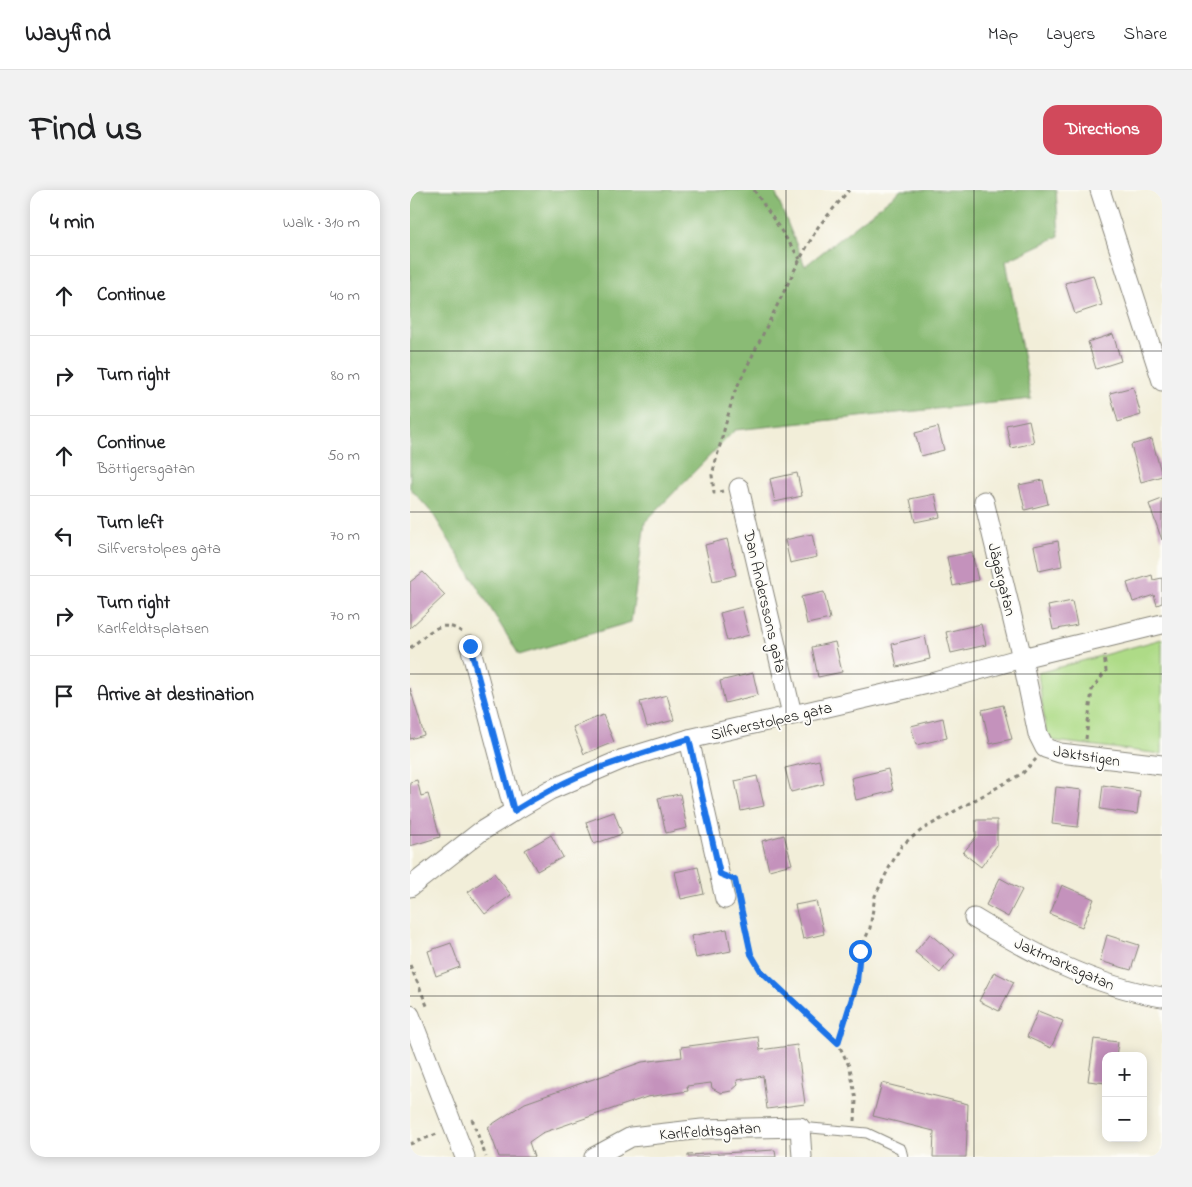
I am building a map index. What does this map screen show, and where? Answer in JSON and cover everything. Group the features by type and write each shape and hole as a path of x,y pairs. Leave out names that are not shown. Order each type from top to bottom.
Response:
{"street":[{"path":"1100,190 1155,339 1162,381"},
{"name":"Dan Anderssons gata","path":"739,488 792,714"},
{"name":"Jägargatan","path":"984,501 1022,658"},
{"name":"Silfverstolpes gata","path":"410,886 480,832 514,811 579,776 623,759 689,739 932,683 1022,658 1162,624"},
{"path":"470,646 514,811"},
{"name":"Jaktstigen","path":"1022,658 1038,734 1045,748 1060,753 1162,765"},
{"path":"689,739 732,898"},
{"name":"Jaktmarksgatan","path":"974,918 1016,943 1087,976 1135,992 1162,997"},
{"path":"410,1015 465,1157"},
{"path":"800,1126 802,1157"},
{"name":"Karlfeldtsgatan","path":"594,1157 632,1137 702,1129 800,1126"}],"lane":[{"path":"800,1126 866,1133 901,1149 903,1157"}],"path":[{"path":"754,190 800,259"},
{"path":"739,488 714,492 712,475 734,394 818,226 849,190"},
{"path":"410,648 438,626 452,626 462,631 470,646"},
{"path":"1084,756 1092,690 1106,671 1102,639"},
{"path":"838,1043 857,982 860,951 870,928 875,896 902,845 923,829 1023,774 1045,748"},
{"path":"732,898 751,954 761,971 838,1043 850,1068 856,1100 854,1132"},
{"path":"410,1144 438,1134"}],"green space":[{"path":"410,190 777,190 775,192 805,266 901,190 1056,190 1059,236 1006,261 1031,399 735,430 645,522 631,622 519,655 433,514 410,488"},
{"path":"1162,639 1162,754 1047,740 1038,673"}],"building":[{"path":"1093,275 1102,305 1075,314 1065,283"},
{"path":"1113,334 1121,361 1096,369 1088,342"},
{"path":"1133,387 1141,415 1118,422 1110,393"},
{"path":"1029,420 1034,443 1011,448 1006,425"},
{"path":"938,427 944,450 921,456 915,433"},
{"path":"1152,439 1162,476 1141,482 1131,445"},
{"path":"797,473 802,496 775,502 770,479"},
{"path":"1043,480 1048,504 1025,510 1019,485"},
{"path":"935,494 940,517 915,522 910,499"},
{"path":"1162,499 1162,540 1149,504"},
{"path":"812,534 817,557 790,563 785,540"},
{"path":"727,539 736,575 713,581 705,545"},
{"path":"1058,541 1062,566 1039,571 1034,546"},
{"path":"972,552 978,580 953,586 947,557"},
{"path":"423,572 445,595 410,628 410,582"},
{"path":"1152,575 1153,580 1162,578 1162,603 1157,605 1154,595 1133,602 1127,583"},
{"path":"824,592 830,619 807,624 801,597"},
{"path":"1072,601 1077,625 1053,630 1048,606"},
{"path":"742,607 749,635 727,641 720,613"},
{"path":"981,624 986,645 951,653 946,632"},
{"path":"925,636 930,659 897,667 892,644"},
{"path":"835,642 842,672 818,677 812,647"},
{"path":"753,673 758,695 725,703 720,681"},
{"path":"410,688 424,735 410,739"},
{"path":"667,695 674,720 647,727 640,702"},
{"path":"1003,705 1012,739 990,744 982,710"},
{"path":"603,715 614,742 584,754 573,727"},
{"path":"943,718 947,738 916,745 911,726"},
{"path":"819,760 824,784 791,792 785,768"},
{"path":"888,769 893,791 856,800 851,778"},
{"path":"757,776 764,806 741,811 735,781"},
{"path":"417,780 421,796 428,794 440,837 410,846 410,782"},
{"path":"1103,785 1140,791 1137,814 1100,809"},
{"path":"1056,787 1082,790 1078,827 1052,824"},
{"path":"680,794 687,828 666,833 658,798"},
{"path":"614,812 622,834 594,844 586,822"},
{"path":"976,820 997,820 997,845 981,867 963,853 976,837"},
{"path":"551,835 563,857 537,871 525,850"},
{"path":"784,835 792,864 769,870 762,841"},
{"path":"698,867 704,894 681,899 675,872"},
{"path":"494,873 511,895 485,914 468,892"},
{"path":"1000,878 1022,890 1008,917 986,905"},
{"path":"1062,885 1094,899 1082,927 1050,914"},
{"path":"816,901 824,934 803,939 795,905"},
{"path":"727,929 731,951 696,958 691,936"},
{"path":"930,934 955,955 940,973 915,952"},
{"path":"1107,935 1139,945 1131,970 1100,961"},
{"path":"451,943 460,967 436,976 428,951"},
{"path":"994,972 1014,982 999,1011 979,1001"},
{"path":"1038,1011 1063,1021 1051,1048 1027,1037"},
{"path":"758,1037 760,1050 797,1045 805,1104 767,1109 763,1076 737,1080 738,1085 731,1091 721,1093 712,1088 711,1083 687,1086 688,1091 647,1097 542,1133 529,1142 534,1157 499,1157 488,1127 525,1103 642,1062 682,1057 681,1047"},
{"path":"1094,1039 1118,1042 1117,1052 1102,1052 1102,1083 1088,1081"},
{"path":"882,1083 968,1104 966,1157 933,1157 934,1131 873,1116"},
{"path":"775,1150 776,1157 688,1157 688,1155"}],"route":[{"path":"470,646 514,811 579,776 623,759 689,739 720,874 735,880 751,954 761,971 838,1043 857,982 860,951"}]}
